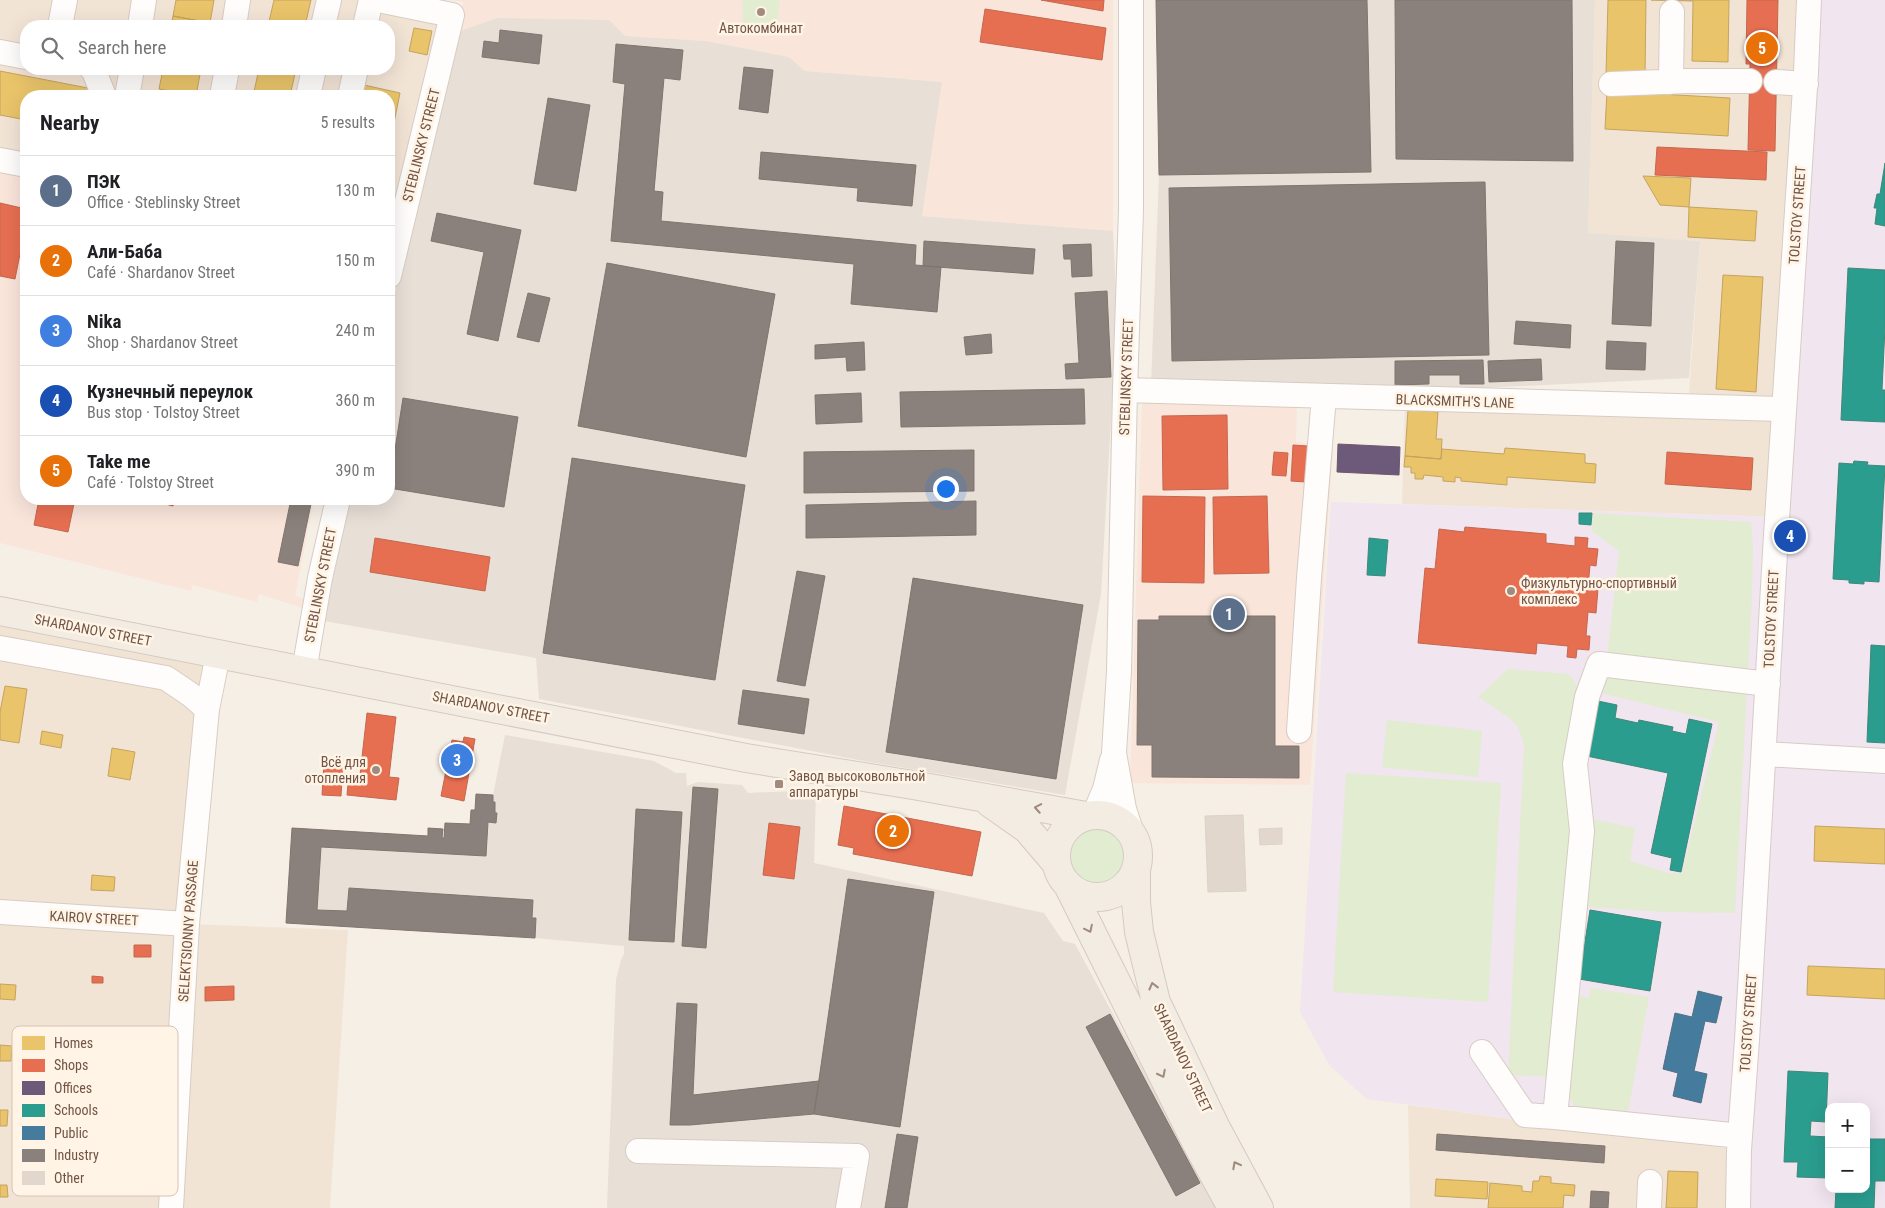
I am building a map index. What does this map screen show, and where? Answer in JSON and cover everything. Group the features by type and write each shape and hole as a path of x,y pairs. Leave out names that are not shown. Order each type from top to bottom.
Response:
{"main road":[{"name":"SHARDANOV STREET","path":"0,611 746,758 1090,815"},
{"path":"983,798 1027,829 1062,874 1076,892 1086,896 1107,896 1117,892 1132,877 1136,868 1138,852 1133,837 1127,828 1117,820 1106,816 1090,815 1074,821 1062,834 1056,851 1062,874"},
{"name":"SHARDANOV STREET","path":"1136,868 1136,902 1139,932 1156,1002 1215,1126 1259,1208"},
{"name":"SHARDANOV STREET","path":"1062,874 1195,1140 1232,1208"}],"street":[{"path":"61,20 65,0"},
{"path":"141,20 144,0"},
{"path":"235,20 238,0"},
{"path":"324,20 329,0"},
{"path":"366,20 371,0"},
{"name":"STEBLINSKY STREET","path":"378,0 452,15 395,251"},
{"name":"STEBLINSKY STREET","path":"1114,753 1119,671 1125,390 1132,210 1131,0"},
{"name":"TOLSTOY STREET","path":"1738,1208 1739,1150 1784,409 1806,84 1809,0"},
{"path":"1671,82 1672,12"},
{"path":"0,52 20,55"},
{"path":"95,75 102,90"},
{"path":"128,90 131,75"},
{"path":"223,90 226,75"},
{"path":"309,90 313,75"},
{"path":"351,90 355,75"},
{"path":"1611,84 1750,82"},
{"path":"1776,82 1806,84"},
{"path":"0,160 20,164"},
{"name":"BLACKSMITH'S LANE","path":"1125,390 1784,409"},
{"path":"1299,731 1324,396"},
{"name":"STEBLINSKY STREET","path":"304,671 320,578 337,505"},
{"path":"0,648 166,678 191,695 207,709"},
{"name":"SELEKTSIONNY PASSAGE","path":"178,1084 187,924 207,709 218,655"},
{"path":"1555,1116 1582,831 1575,764 1587,697 1599,664 1768,684"},
{"path":"1090,815 1105,789 1114,753"},
{"path":"1114,753 1124,809 1133,837"},
{"path":"1764,754 1885,761"},
{"name":"KAIROV STREET","path":"0,912 187,924"},
{"path":"1482,1052 1525,1115 1555,1116 1731,1135"},
{"path":"638,1152 858,1156 848,1208"},
{"path":"1649,1208 1650,1182"}],"shaded area":[{"path":"0,0 440,0 438,11 452,15 395,229 395,90 20,90 20,168 0,163"},
{"path":"449,0 742,0 743,24 777,28 780,0 1113,0 1113,231 922,216 941,82 805,71 789,57 706,41 625,36 455,33 463,2"},
{"path":"1156,0 1595,0 1588,233 1700,241 1689,378 1399,392 1151,386 1159,175"},
{"path":"1595,0 1809,0 1777,517 1402,504 1405,399 1688,407 1700,241 1588,234"},
{"path":"1809,0 1885,0 1885,1208 1738,1208 1739,1150 1367,1099 1330,1066 1300,1012 1331,502 1777,517"},
{"name":"Завод высоковольтной аппаратуры","path":"497,18 609,20 625,36 706,41 789,57 805,71 942,82 922,216 1113,231 1117,315 1101,594 1065,795 864,761 539,699 536,658 324,621 349,505 395,505 395,292 455,33"},
{"path":"0,163 20,168 20,505 313,505 295,596 304,599 303,608 259,594 257,602 193,585 191,591 0,543"},
{"path":"1142,401 1297,402 1296,442 1333,446 1310,785 1130,783"},
{"path":"0,611 218,655 188,924 348,930 330,1208 0,1208"},
{"path":"505,735 654,761 676,773 686,773 687,786 698,782 742,785 748,793 816,790 814,863 1044,913 1063,941 1075,944 1218,1208 607,1208 616,979 624,954 624,946 535,938 286,923 292,828 427,836 428,828 443,829 442,838 444,838 445,823 470,824 471,810 475,810 476,794 493,795"},
{"path":"1408,1105 1739,1150 1738,1208 1410,1208"}],"green space":[{"name":"Автокомбинат","path":"742,0 780,0 777,28 743,24"},
{"path":"1592,513 1751,522 1753,547 1735,913 1572,908 1563,993 1589,998 1591,988 1649,997 1628,1112 1574,1106 1560,1077 1508,1075 1524,745 1518,727 1511,719 1478,697 1508,669 1568,674 1574,680 1578,691 1582,817 1635,828 1630,861 1669,873 1682,874 1719,722 1597,692 1607,659 1619,551 1592,531"},
{"path":"1387,720 1482,731 1478,777 1382,767"},
{"path":"1346,773 1501,783 1488,1002 1333,992"},
{"path":"1096,827 1107,829 1116,835 1122,844 1124,855 1122,866 1116,875 1107,881 1096,883 1085,881 1076,875 1070,866 1068,855 1070,844 1076,835 1085,829"}],"building: Homes":[{"path":"176,0 214,0 211,20 194,20 173,16"},
{"path":"274,0 311,0 306,20 269,20"},
{"path":"1608,0 1646,0 1645,75 1606,75"},
{"path":"1651,0 1729,0 1728,62 1692,61 1693,1"},
{"path":"173,16 194,20 172,20"},
{"path":"414,28 432,31 427,55 409,51"},
{"path":"0,71 93,89 20,90 20,119 0,115"},
{"path":"162,75 200,75 197,90 159,89"},
{"path":"258,75 295,75 291,90 254,90"},
{"path":"364,85 386,90 363,90"},
{"path":"1607,91 1730,98 1728,136 1605,129"},
{"path":"395,92 400,93 395,118"},
{"path":"1643,176 1691,178 1689,207 1660,205"},
{"path":"1689,207 1757,211 1755,241 1688,237"},
{"path":"1723,275 1763,277 1756,392 1716,389"},
{"path":"1408,410 1438,412 1436,439 1442,439 1441,459 1405,456"},
{"path":"1505,448 1585,454 1585,463 1596,464 1595,483 1507,477 1507,485 1461,481 1461,478 1455,477 1455,482 1443,481 1443,477 1424,475 1423,479 1415,479 1415,473 1411,473 1411,467 1404,467 1405,456 1441,459 1442,449 1504,454"},
{"path":"5,686 27,689 19,743 0,740 0,712"},
{"path":"42,731 63,735 61,748 40,744"},
{"path":"112,748 135,752 130,780 108,776"},
{"path":"1815,826 1885,829 1885,864 1814,861"},
{"path":"92,875 115,877 114,891 91,890"},
{"path":"1808,966 1885,969 1885,999 1807,995"},
{"path":"0,984 16,985 15,1000 0,999"},
{"path":"0,1045 12,1046 11,1061 0,1061"},
{"path":"0,1110 8,1110 7,1126 0,1126"},
{"path":"1668,1171 1698,1172 1697,1208 1666,1208"},
{"path":"1540,1176 1551,1177 1551,1183 1575,1185 1574,1196 1564,1195 1563,1208 1488,1208 1490,1183 1522,1186 1522,1191 1532,1192 1533,1181 1539,1181"},
{"path":"1436,1179 1488,1182 1487,1199 1435,1196"},
{"path":"0,1185 7,1185 8,1197 0,1197"}],"building: Shops":[{"path":"1041,0 1104,0 1103,11"},
{"path":"1747,0 1778,0 1775,151 1748,150 1750,64 1746,64"},
{"path":"985,9 1106,28 1102,60 980,42"},
{"path":"1657,147 1767,152 1766,180 1655,175"},
{"path":"0,203 20,208 20,254 15,279 0,276"},
{"path":"1227,415 1228,489 1163,490 1162,416"},
{"path":"1293,445 1308,446 1306,482 1291,481"},
{"path":"1274,452 1288,453 1286,476 1272,475"},
{"path":"1667,452 1753,458 1751,490 1665,484"},
{"path":"1143,496 1205,497 1204,583 1142,582"},
{"path":"1267,496 1269,573 1214,574 1213,497"},
{"path":"38,505 74,505 68,532 34,525"},
{"path":"1465,527 1546,534 1546,543 1575,546 1575,537 1588,538 1587,548 1598,549 1596,566 1590,565 1588,588 1598,589 1596,613 1588,612 1586,636 1590,636 1589,650 1577,649 1576,658 1567,657 1568,646 1537,643 1536,654 1418,643 1425,568 1435,569 1439,529 1464,532"},
{"path":"375,538 490,557 485,591 370,572"},
{"path":"367,713 396,717 389,777 399,778 396,800 347,795 349,774 360,775"},
{"path":"464,737 475,739 464,801 441,796 452,740 463,742"},
{"path":"324,763 343,765 341,796 322,795"},
{"path":"844,806 981,832 972,876 853,854 854,848 838,845"},
{"path":"769,823 800,827 794,879 763,875"},
{"path":"134,945 151,945 151,957 134,957"},
{"path":"92,976 103,977 103,983 92,983"},
{"path":"234,986 234,1000 205,1001 205,987"}],"building: Offices":[{"path":"1338,444 1400,447 1399,475 1337,472"}],"building: Schools":[{"path":"1885,163 1885,226 1875,224 1877,208 1874,208 1877,194 1880,194"},
{"path":"1848,268 1885,270 1882,390 1885,390 1885,422 1841,420"},
{"path":"1854,461 1868,462 1867,465 1885,466 1879,582 1864,581 1864,584 1849,583 1849,580 1833,579 1839,463 1853,464"},
{"path":"1579,513 1592,513 1591,525 1579,524"},
{"path":"1369,538 1388,540 1385,576 1367,575"},
{"path":"1871,645 1885,646 1885,743 1867,742"},
{"path":"1593,700 1617,705 1615,718 1638,723 1639,720 1673,727 1672,731 1686,734 1689,719 1712,724 1681,872 1670,870 1672,858 1651,853 1668,773 1582,755"},
{"path":"1590,910 1661,922 1650,991 1579,979"},
{"path":"1788,1071 1828,1073 1825,1122 1811,1121 1810,1136 1825,1137 1825,1178 1797,1177 1798,1162 1784,1162"},
{"path":"1870,1139 1885,1139 1885,1181 1875,1181 1874,1208 1835,1208 1836,1193 1870,1193"}],"building: Public":[{"path":"1698,991 1722,997 1716,1023 1705,1021 1694,1071 1707,1074 1701,1103 1673,1096 1678,1073 1663,1069 1675,1013 1692,1017"}],"building: Industry":[{"path":"1156,0 1367,0 1371,172 1159,175"},
{"path":"1395,0 1572,0 1573,161 1396,159"},
{"path":"500,30 542,35 539,64 482,57 484,41 499,43"},
{"path":"616,44 683,50 680,80 664,78 654,191 663,192 661,221 916,245 915,265 941,267 937,312 851,304 854,264 611,241 625,84 613,82"},
{"path":"744,67 773,70 768,113 739,109"},
{"path":"548,98 590,105 576,191 534,184"},
{"path":"761,152 916,165 912,206 857,201 858,188 759,179"},
{"path":"1485,182 1489,355 1172,361 1169,188"},
{"path":"437,213 521,230 498,341 467,334 484,252 431,241"},
{"path":"924,241 1035,249 1033,274 923,266"},
{"path":"1616,241 1654,243 1651,326 1612,324"},
{"path":"1091,244 1092,276 1072,277 1071,259 1064,259 1063,245"},
{"path":"607,263 775,294 746,457 578,426"},
{"path":"1107,291 1111,377 1066,379 1065,364 1079,363 1075,293"},
{"path":"528,293 550,298 539,342 517,337"},
{"path":"1516,321 1571,325 1570,348 1514,344"},
{"path":"991,334 992,353 966,355 964,337"},
{"path":"1607,341 1646,343 1645,370 1606,369"},
{"path":"864,342 865,370 847,371 846,357 815,359 815,345"},
{"path":"1541,359 1542,380 1489,382 1488,361"},
{"path":"1483,360 1484,384 1460,384 1460,375 1429,375 1429,384 1395,385 1395,361"},
{"path":"1084,389 1085,424 901,427 900,392"},
{"path":"861,393 862,422 816,424 815,395"},
{"path":"403,398 518,417 504,507 395,489 395,449"},
{"path":"974,450 974,491 804,493 804,452"},
{"path":"572,458 745,485 715,680 543,653"},
{"path":"976,501 976,535 806,538 806,505"},
{"path":"290,505 311,505 298,566 278,562"},
{"path":"797,571 825,576 805,686 777,681"},
{"path":"913,578 1083,605 1056,779 886,752"},
{"path":"1159,616 1275,616 1275,746 1299,746 1299,778 1152,777 1152,745 1137,745 1138,620 1159,620"},
{"path":"743,690 809,699 804,734 738,724"},
{"path":"693,787 718,789 706,948 682,946"},
{"path":"476,794 493,795 495,813 497,813 496,823 488,822 486,856 321,847 317,910 347,911 349,888 533,900 532,918 536,918 535,938 286,923 292,828 428,836 428,828 443,829 442,838 444,838 445,823 470,824 471,810 475,810"},
{"path":"636,809 682,812 674,942 629,940"},
{"path":"848,879 934,892 900,1127 814,1114"},
{"path":"677,1003 697,1004 693,1095 819,1081 814,1114 690,1125 670,1125"},
{"path":"1110,1014 1200,1183 1176,1196 1086,1027"},
{"path":"897,1134 918,1137 907,1208 885,1208"},
{"path":"1437,1134 1605,1146 1604,1163 1436,1150"},
{"path":"1591,1191 1609,1192 1608,1208 1590,1208"}],"building: Other":[{"path":"1243,815 1246,891 1208,892 1205,816"},
{"path":"1282,828 1282,844 1260,845 1259,829"}],"place":[{"name":"Автокомбинат","path":"761,12"},
{"name":"Take me","path":"1762,48"},
{"name":"Кузнечный переулок","path":"1790,536"},
{"name":"Физкультурно-спортивный комплекс","path":"1511,591"},
{"name":"ПЭК","path":"1229,614"},
{"name":"Nika","path":"457,760"},
{"name":"Всё для отопления","path":"376,770"},
{"name":"Завод высоковольтной аппаратуры","path":"779,784"},
{"name":"Али-Баба","path":"893,831"}]}
